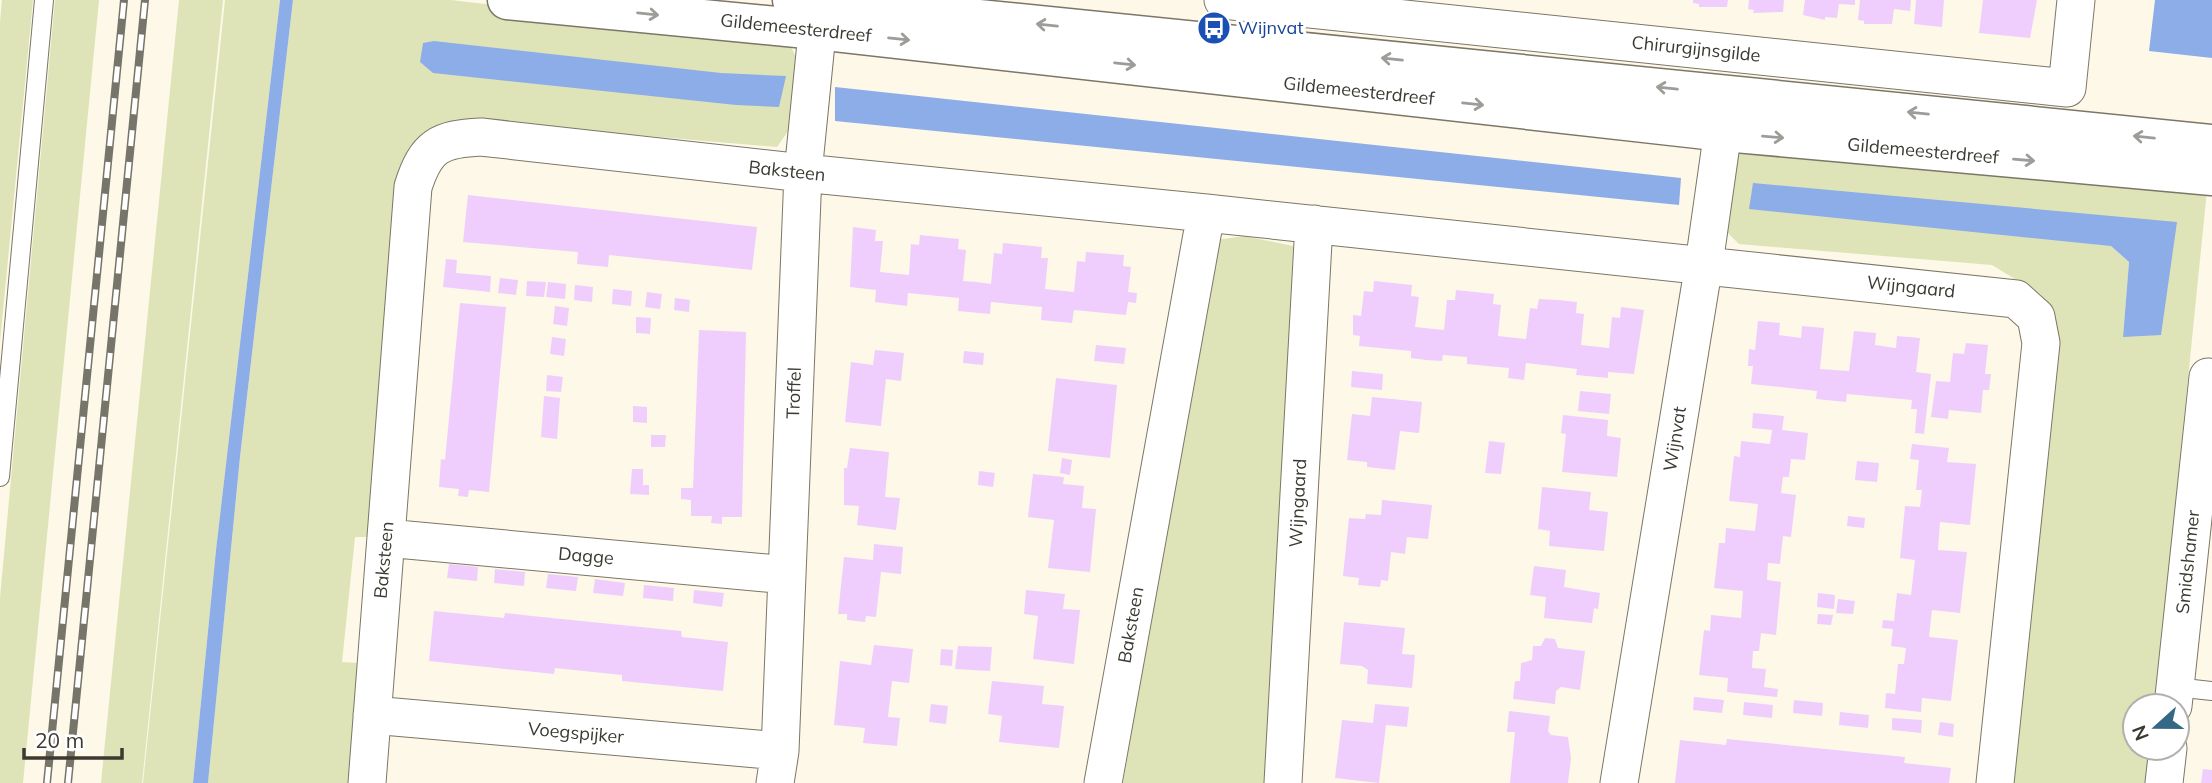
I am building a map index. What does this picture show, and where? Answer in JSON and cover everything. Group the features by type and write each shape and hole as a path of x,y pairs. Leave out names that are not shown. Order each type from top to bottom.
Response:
{"street":[{"name":"Gildemeesterdreef","path":"507,0 810,11 1319,69 1724,132 2212,176"},
{"name":"Chirurgijnsgilde","path":"1223,0 1326,6 2067,88 2076,0"},
{"path":"1319,69 1326,6"},
{"name":"Troffel","path":"778,767 810,11"},
{"name":"Gildemeesterdreef","path":"1319,69 1728,94 2212,144"},
{"name":"Wijnvat","path":"1619,783 1704,264 1728,94"},
{"name":"Baksteen","path":"367,783 413,187 421,162 435,146 457,138 481,137 803,173 1206,213 1103,783"},
{"name":"Wijngaard","path":"1206,213 2016,299 2036,317 2041,343 1995,783"},
{"name":"Wijngaard","path":"1283,783 1314,224"},
{"name":"Smidshamer","path":"2174,692 2210,377"},
{"name":"Dagge","path":"386,538 787,575"},
{"name":"Voegspijker","path":"372,715 778,767"},
{"path":"2164,783 2166,762"}],"lane":[{"path":"0,477 44,0"},
{"path":"2191,694 2212,691"}],"green space":[{"path":"2,0 33,0 0,342 0,22"},
{"path":"55,0 99,0 23,783 0,783 0,598"},
{"path":"179,0 223,0 142,783 101,783"},
{"path":"225,0 280,0 216,550 193,783 143,783"},
{"path":"293,0 451,0 656,24 791,47 802,69 797,118 777,147 461,120 434,129 369,537 355,537 342,662 358,663 349,783 208,783 240,457"},
{"path":"1767,143 2207,190 2156,692 2121,692 2121,762 2149,762 2147,783 2011,783 2058,331 2041,295 1992,265 1739,244 1725,230 1739,153","holes":["2177,223 2123,337 2129,262 2111,246"]},
{"path":"1245,236 1293,246 1282,783 1123,783 1215,240"}],"water":[{"path":"280,0 293,0 240,457 208,783 193,783 216,550"},
{"path":"2155,0 2212,0 2212,58 2149,51"},
{"path":"434,41 721,73 786,76 779,107 736,105 433,73 420,62 423,43"},
{"path":"835,87 1681,178 1679,205 835,121"},
{"path":"1753,183 2177,222 2161,335 2123,337 2129,262 2111,246 1749,209"}],"building":[{"path":"1693,0 1728,0 1727,7 1699,7"},
{"path":"1749,0 1784,0 1783,12 1753,13 1754,10 1748,9"},
{"path":"1805,0 1855,0 1855,5 1839,4 1837,18 1825,17 1825,20 1803,15"},
{"path":"1860,0 1911,0 1910,11 1894,9 1892,24 1864,24 1864,21 1858,20"},
{"path":"1916,0 1944,0 1942,27 1914,24"},
{"path":"1983,0 2037,0 2030,38 1979,33"},
{"path":"468,195 757,227 752,270 609,255 608,267 577,264 578,252 463,242"},
{"path":"853,227 876,230 875,241 883,241 880,272 909,275 911,244 919,245 920,235 959,239 958,249 966,250 963,281 991,284 994,253 1002,254 1003,243 1042,247 1041,258 1048,258 1045,289 1074,292 1077,261 1085,262 1086,252 1124,255 1123,266 1131,267 1128,292 1137,293 1136,303 1128,302 1126,315 1074,310 1072,323 1041,320 1042,307 991,302 990,314 958,311 959,298 908,293 907,306 875,302 876,290 850,287"},
{"path":"446,259 457,260 456,273 491,276 490,292 443,287"},
{"path":"500,278 518,280 516,295 498,293"},
{"path":"527,281 546,282 544,297 526,296"},
{"path":"1374,281 1412,285 1411,296 1419,297 1415,327 1444,330 1447,300 1455,300 1456,290 1494,294 1493,304 1501,305 1498,336 1526,339 1530,308 1537,309 1539,299 1577,302 1576,313 1584,314 1581,345 1609,348 1612,317 1620,318 1621,307 1644,310 1634,374 1608,372 1608,378 1576,375 1577,369 1526,363 1524,380 1508,378 1509,368 1467,364 1467,357 1443,355 1442,361 1426,360 1411,358 1411,351 1359,346 1360,336 1353,335 1353,315 1361,316 1364,291 1373,292"},
{"path":"548,282 566,284 565,299 546,297"},
{"path":"575,285 593,287 592,302 574,300"},
{"path":"613,289 632,291 631,306 612,304"},
{"path":"647,292 662,294 660,309 645,307"},
{"path":"675,298 690,300 689,312 674,310"},
{"path":"460,303 506,307 489,492 469,490 468,497 458,496 459,489 439,487 441,459 445,460"},
{"path":"555,306 569,308 567,326 553,324"},
{"path":"636,317 651,318 650,334 636,333"},
{"path":"1758,321 1780,323 1779,335 1801,338 1802,326 1824,328 1820,369 1849,371 1854,331 1876,333 1875,345 1896,348 1897,336 1920,338 1916,372 1931,374 1924,434 1915,433 1917,409 1911,409 1912,400 1847,394 1846,402 1816,399 1817,391 1751,384 1753,366 1748,366 1749,349 1755,350"},
{"path":"699,330 746,332 742,517 722,517 722,524 711,523 712,516 691,516 691,500 681,499 681,488 693,488"},
{"path":"552,337 566,339 564,356 550,354"},
{"path":"1966,343 1988,345 1985,374 1991,374 1989,390 1983,390 1981,413 1949,410 1948,419 1931,417 1936,381 1950,382 1953,353 1964,354"},
{"path":"1096,345 1126,348 1124,364 1094,361"},
{"path":"875,350 904,353 901,381 886,379 881,426 845,422 851,362 873,365"},
{"path":"964,351 984,353 983,365 963,363"},
{"path":"1352,371 1383,374 1382,390 1351,387"},
{"path":"547,375 563,377 561,392 546,391"},
{"path":"1056,378 1117,385 1110,458 1048,451"},
{"path":"1580,391 1611,394 1609,414 1578,411"},
{"path":"544,396 560,398 557,439 541,437"},
{"path":"1372,397 1422,402 1419,433 1400,431 1395,470 1367,467 1367,462 1347,460 1352,414 1370,416"},
{"path":"633,406 647,407 647,423 633,422"},
{"path":"1753,413 1784,416 1782,430 1808,433 1805,460 1791,459 1789,477 1783,477 1781,493 1796,495 1791,537 1783,536 1780,564 1768,563 1767,580 1781,582 1776,635 1761,633 1759,651 1753,651 1752,668 1766,669 1764,687 1778,689 1777,697 1727,692 1728,678 1699,675 1704,630 1710,631 1711,615 1741,618 1743,591 1714,588 1719,543 1725,543 1726,528 1755,531 1758,504 1729,501 1734,456 1740,457 1741,441 1770,444 1772,430 1752,428"},
{"path":"1563,415 1608,420 1607,436 1621,438 1617,477 1562,472 1566,434 1561,433"},
{"path":"651,435 666,435 665,447 651,447"},
{"path":"1489,441 1505,443 1501,474 1485,473"},
{"path":"1912,444 1949,448 1947,462 1976,464 1970,525 1940,522 1938,550 1967,552 1960,613 1932,610 1929,637 1958,640 1951,701 1922,698 1921,712 1885,708 1886,693 1895,694 1898,664 1904,664 1906,648 1891,646 1893,629 1882,628 1883,620 1894,621 1897,593 1911,595 1915,560 1900,558 1905,506 1920,507 1922,490 1916,490 1919,460 1910,459"},
{"path":"850,448 889,452 885,497 900,498 896,530 857,525 859,506 844,505 844,468 847,468"},
{"path":"1062,458 1072,460 1070,475 1060,473"},
{"path":"1857,461 1879,463 1877,482 1855,480"},
{"path":"632,469 643,469 643,485 649,485 649,495 630,494"},
{"path":"979,471 995,473 993,487 978,485"},
{"path":"1033,474 1064,477 1063,484 1084,486 1082,508 1096,509 1090,572 1048,568 1054,520 1028,517"},
{"path":"1542,487 1591,492 1589,510 1608,512 1604,551 1549,546 1550,531 1538,529"},
{"path":"1382,500 1432,505 1428,539 1407,537 1405,554 1391,552 1388,581 1381,580 1380,587 1358,585 1359,578 1343,576 1349,518 1365,519 1366,514 1381,515"},
{"path":"1848,516 1865,518 1864,528 1847,526"},
{"path":"874,544 903,547 901,574 881,572 876,617 866,616 865,622 847,620 847,614 838,614 844,557 873,560"},
{"path":"449,564 478,567 477,581 447,578"},
{"path":"1534,566 1566,570 1564,587 1600,593 1598,609 1594,608 1592,623 1544,618 1546,597 1530,595"},
{"path":"495,569 525,572 524,586 494,583"},
{"path":"548,574 578,577 576,591 546,588"},
{"path":"595,579 625,583 623,596 593,593"},
{"path":"644,585 674,588 673,601 643,598"},
{"path":"694,590 724,593 722,607 693,603"},
{"path":"1026,590 1065,594 1063,609 1080,610 1074,664 1033,659 1038,616 1024,614"},
{"path":"1818,593 1835,595 1834,609 1817,607"},
{"path":"1838,599 1855,601 1853,614 1836,613"},
{"path":"434,611 504,618 505,613 681,631 682,637 728,642 723,691 622,681 622,675 555,668 554,674 429,661"},
{"path":"1818,614 1833,615 1831,625 1817,624"},
{"path":"1344,622 1405,628 1402,654 1415,655 1412,688 1367,684 1368,670 1362,666 1340,664"},
{"path":"1545,638 1555,639 1558,648 1585,651 1580,690 1561,687 1556,691 1555,704 1513,699 1515,681 1520,681 1521,663 1532,660 1533,646 1541,646"},
{"path":"874,645 913,649 909,683 892,681 888,717 900,718 897,746 863,743 865,728 834,725 840,661 871,665"},
{"path":"958,646 992,647 990,671 955,669"},
{"path":"941,649 953,650 952,666 940,665"},
{"path":"992,681 1044,686 1042,704 1064,706 1059,748 999,742 1002,716 988,714"},
{"path":"1694,697 1724,700 1722,713 1693,710"},
{"path":"1794,700 1823,703 1822,716 1793,713"},
{"path":"1744,702 1773,705 1772,718 1743,715"},
{"path":"931,704 948,706 946,724 929,722"},
{"path":"1375,704 1409,707 1407,727 1386,725 1379,783 1335,778 1342,720 1373,723"},
{"path":"1509,711 1550,716 1548,731 1551,735 1568,737 1571,758 1568,783 1510,783 1515,732 1507,732"},
{"path":"1840,712 1869,715 1868,728 1839,725"},
{"path":"1892,718 1922,720 1921,733 1892,730"},
{"path":"1940,722 1954,724 1953,737 1938,735"},
{"path":"1727,739 1905,757 1904,763 1951,768 1949,783 1675,783 1680,740 1726,745"},
{"path":"2203,769 2212,770 2212,783 2201,783"}],"railway":[{"path":"47,783 124,0"},
{"path":"68,783 145,0"}],"place":[{"name":"Wijnvat","path":"1214,28"}]}
